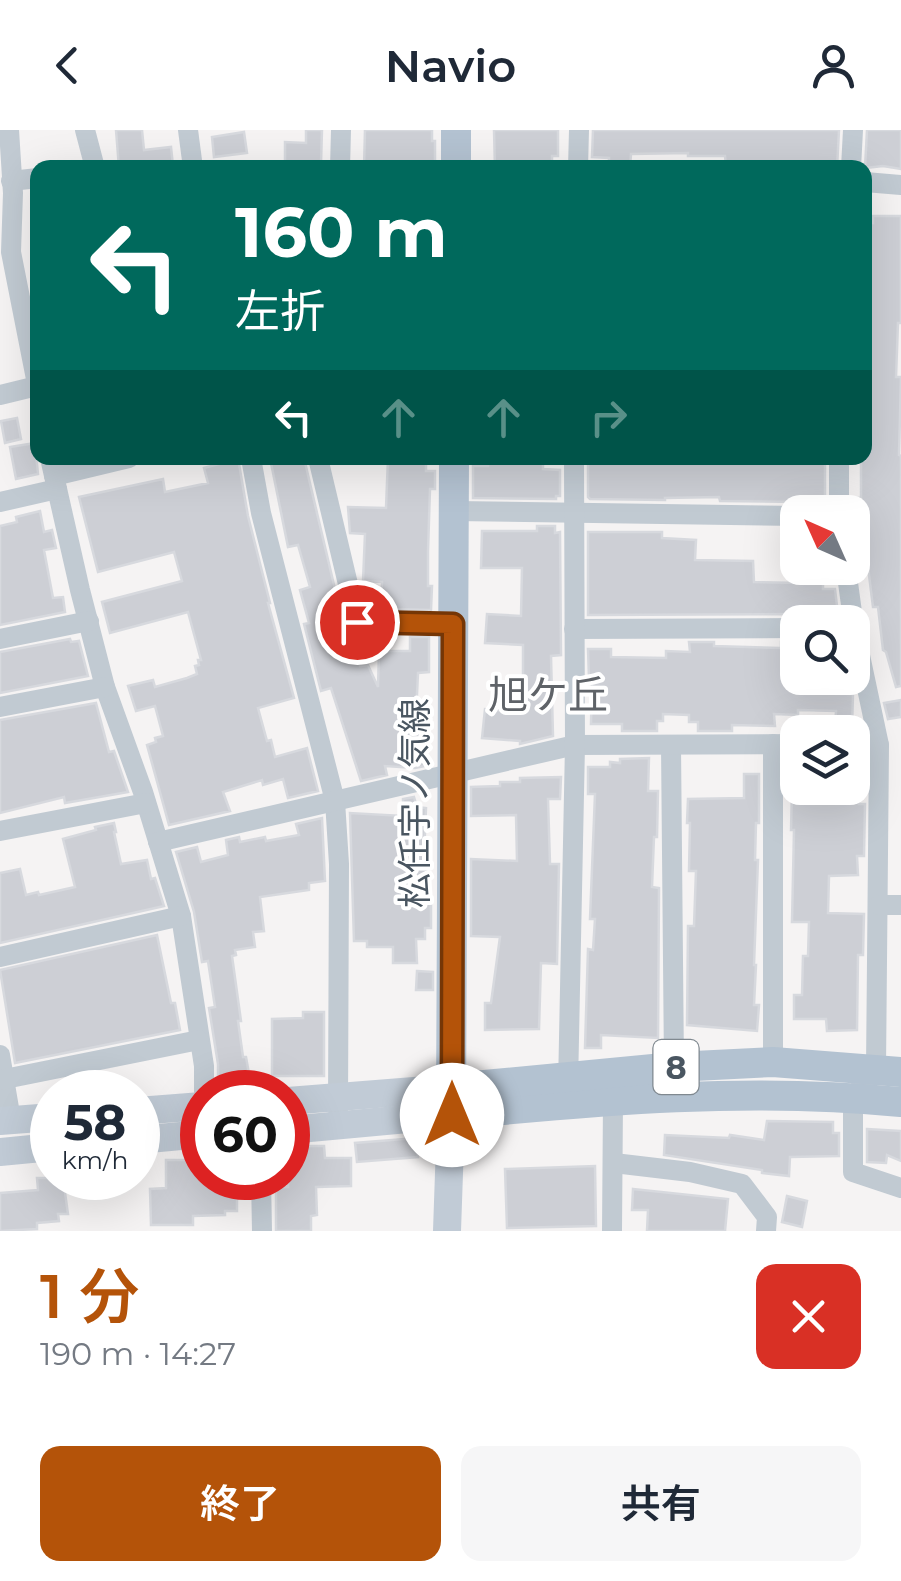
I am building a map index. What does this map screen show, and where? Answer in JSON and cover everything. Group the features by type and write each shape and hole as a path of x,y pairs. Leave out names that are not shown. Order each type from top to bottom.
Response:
{"main road":[{"path":"456,130 456,160"},
{"name":"松任宇ノ気線","path":"452,1102 454,465"},
{"name":"8","path":"452,1102 568,1091 674,1068 773,1062 888,1071"},
{"name":"8","path":"568,1091 613,1101 770,1094 901,1102"}],"street":[{"path":"85,130 93,160"},
{"path":"188,130 193,160"},
{"path":"340,160 341,130"},
{"path":"578,160 579,130"},
{"path":"851,160 853,130"},
{"path":"6,135 11,182 6,254 30,357"},
{"path":"11,182 30,179"},
{"path":"872,183 901,185"},
{"path":"0,395 30,389"},
{"path":"0,502 54,474 96,465"},
{"path":"252,465 260,513 335,800 339,864 338,1111"},
{"path":"320,465 357,622 453,624"},
{"path":"568,1091 575,745 574,465"},
{"path":"838,465 838,495"},
{"path":"54,474 106,686 181,916 204,1070"},
{"path":"454,512 780,516"},
{"path":"0,640 88,621"},
{"path":"574,630 780,628"},
{"path":"0,707 106,686"},
{"path":"869,695 880,745 879,905 888,1071 853,1097 853,1172 901,1188"},
{"path":"671,744 674,1068"},
{"path":"773,744 773,1062"},
{"path":"158,842 575,745 780,744"},
{"path":"870,745 880,745"},
{"path":"0,831 146,803"},
{"path":"879,905 901,905"},
{"path":"0,957 181,916"},
{"path":"3,1080 199,1040"},
{"path":"0,1056 6,1121"},
{"path":"612,1231 613,1101"},
{"path":"310,1122 338,1111 452,1102 447,1231"},
{"path":"310,1105 338,1111"},
{"path":"0,1152 30,1149"},
{"path":"614,1164 690,1172 742,1184 768,1217 766,1231"},
{"path":"261,1200 262,1231"}],"building":[{"path":"116,130 142,130 144,150 171,147 172,160 118,160"},
{"path":"306,130 322,130 321,160 285,160 285,142 306,143"},
{"path":"365,130 432,130 435,160 364,160"},
{"path":"494,130 558,130 558,156 552,156 552,160 495,160"},
{"path":"593,130 839,130 837,160 725,160 725,156 688,153 631,154 631,160 592,157"},
{"path":"867,130 901,130 901,169 872,167 872,160 865,160"},
{"path":"244,132 247,153 214,157 212,137"},
{"path":"873,216 901,216 901,323 896,377 901,377 901,686 896,687 883,650 878,607 873,607 870,495 861,495 861,465 872,465"},
{"path":"17,418 21,439 5,443 1,421"},
{"path":"30,444 30,465 37,465 38,474 16,479 10,447"},
{"path":"239,465 268,603 294,698 258,708 275,757 307,748 318,791 288,798 283,779 263,785 262,780 223,792 230,811 169,825 147,745 163,736 155,706 136,711 128,686 153,680 155,687 197,674 195,666 201,660 188,612 110,633 102,602 182,581 174,552 98,572 79,497 163,479 165,492 208,483 204,468"},
{"path":"271,465 306,465 347,640 353,638 360,666 368,665 378,687 379,651 410,651 410,637 429,637 429,672 418,673 416,716 426,716 425,766 385,766 387,775 361,781 331,688 321,691 304,624 309,623 300,590 310,587 298,545 288,547"},
{"path":"388,465 426,465 426,471 435,471 435,489 430,489 428,551 431,610 381,609 382,582 363,581 365,534 350,533 348,507 386,508"},
{"path":"543,465 543,469 560,470 560,496 473,498 473,466"},
{"path":"588,465 825,465 825,495 780,495 780,502 720,501 719,497 590,499"},
{"path":"40,511 44,532 52,530 56,548 44,550 53,598 63,597 65,612 0,625 0,526"},
{"path":"537,526 555,526 555,533 560,532 561,655 551,656 553,736 520,744 482,738 485,709 519,712 519,704 523,704 523,645 485,643 487,614 521,616 522,568 481,568 482,531 537,531"},
{"path":"588,532 662,532 662,538 696,540 695,560 753,561 754,582 823,585 823,589 835,589 837,605 780,605 780,614 588,615"},
{"path":"70,639 79,641 88,676 0,693 0,652"},
{"path":"689,642 780,648 780,695 853,695 852,715 798,710 798,715 774,714 775,726 732,725 732,731 698,731 698,722 689,722 689,715 663,714 663,721 657,721 657,731 622,731 622,724 591,724 588,649 611,649 611,657 666,658 666,651 690,652"},
{"path":"901,700 901,717 888,719 884,703"},
{"path":"96,703 109,752 114,751 128,792 65,803 64,797 0,813 0,720"},
{"path":"649,758 648,791 658,791 652,887 659,888 658,1038 601,1035 601,1048 585,1048 588,949 593,950 595,919 590,919 595,794 588,794 588,767 610,767 610,762 620,763 620,759"},
{"path":"744,774 759,774 754,965 754,1005 759,1005 757,1031 687,1025 688,926 694,926 696,871 689,871 688,799 744,798"},
{"path":"561,777 560,799 548,799 550,864 559,864 557,964 541,963 539,1029 485,1030 485,1003 491,1003 500,937 471,936 471,859 517,861 516,815 471,816 471,787 500,786 500,782 520,782 520,778"},
{"path":"414,797 417,807 426,808 424,856 430,856 427,898 431,898 431,928 425,928 425,939 416,939 417,963 393,963 393,947 367,947 367,941 354,941 350,813 403,816 403,799"},
{"path":"792,805 865,805 864,856 857,856 858,875 829,876 828,913 864,914 863,955 858,955 857,1030 827,1031 826,1019 794,1019 794,995 802,995 809,922 792,922"},
{"path":"322,818 325,881 309,883 309,890 260,897 264,931 253,932 255,947 235,950 236,955 232,956 243,1057 248,1070 218,1070 209,1008 215,1007 208,961 202,962 194,912 176,852 197,847 201,862 228,855 226,840 239,837 240,842 265,837 266,841 299,835 296,824"},
{"path":"114,823 121,864 147,860 164,906 0,943 0,873 20,869 26,895 75,887 63,839"},
{"path":"157,935 180,1030 15,1063 0,970"},
{"path":"417,971 433,972 433,990 416,990"},
{"path":"303,1012 324,1012 324,1076 310,1076 310,1070 272,1070 272,1019 303,1018"},
{"path":"767,1121 833,1122 833,1133 839,1133 839,1156 790,1157 789,1176 664,1155 665,1135 730,1135 764,1140"},
{"path":"867,1129 901,1131 901,1161 887,1155 886,1163 867,1162"},
{"path":"416,1138 418,1157 357,1162 355,1143"},
{"path":"310,1146 324,1146 325,1158 351,1158 351,1186 316,1187 317,1215 311,1216 311,1231 276,1231 276,1200 310,1200"},
{"path":"166,1160 180,1160 180,1200 237,1200 237,1211 193,1216 193,1225 151,1225 150,1200 160,1200 160,1188 166,1188"},
{"path":"595,1166 596,1226 507,1228 505,1169"},
{"path":"633,1189 728,1199 725,1231 647,1231 648,1210 632,1210"},
{"path":"30,1191 30,1200 66,1200 68,1214 58,1214 59,1221 37,1223 37,1229 0,1231 0,1193"},
{"path":"787,1196 807,1201 802,1227 782,1222"}],"district":[{"name":"旭ケ丘","path":"548,694"}],"route":[{"path":"357,622 453,624 452,1115"}]}
